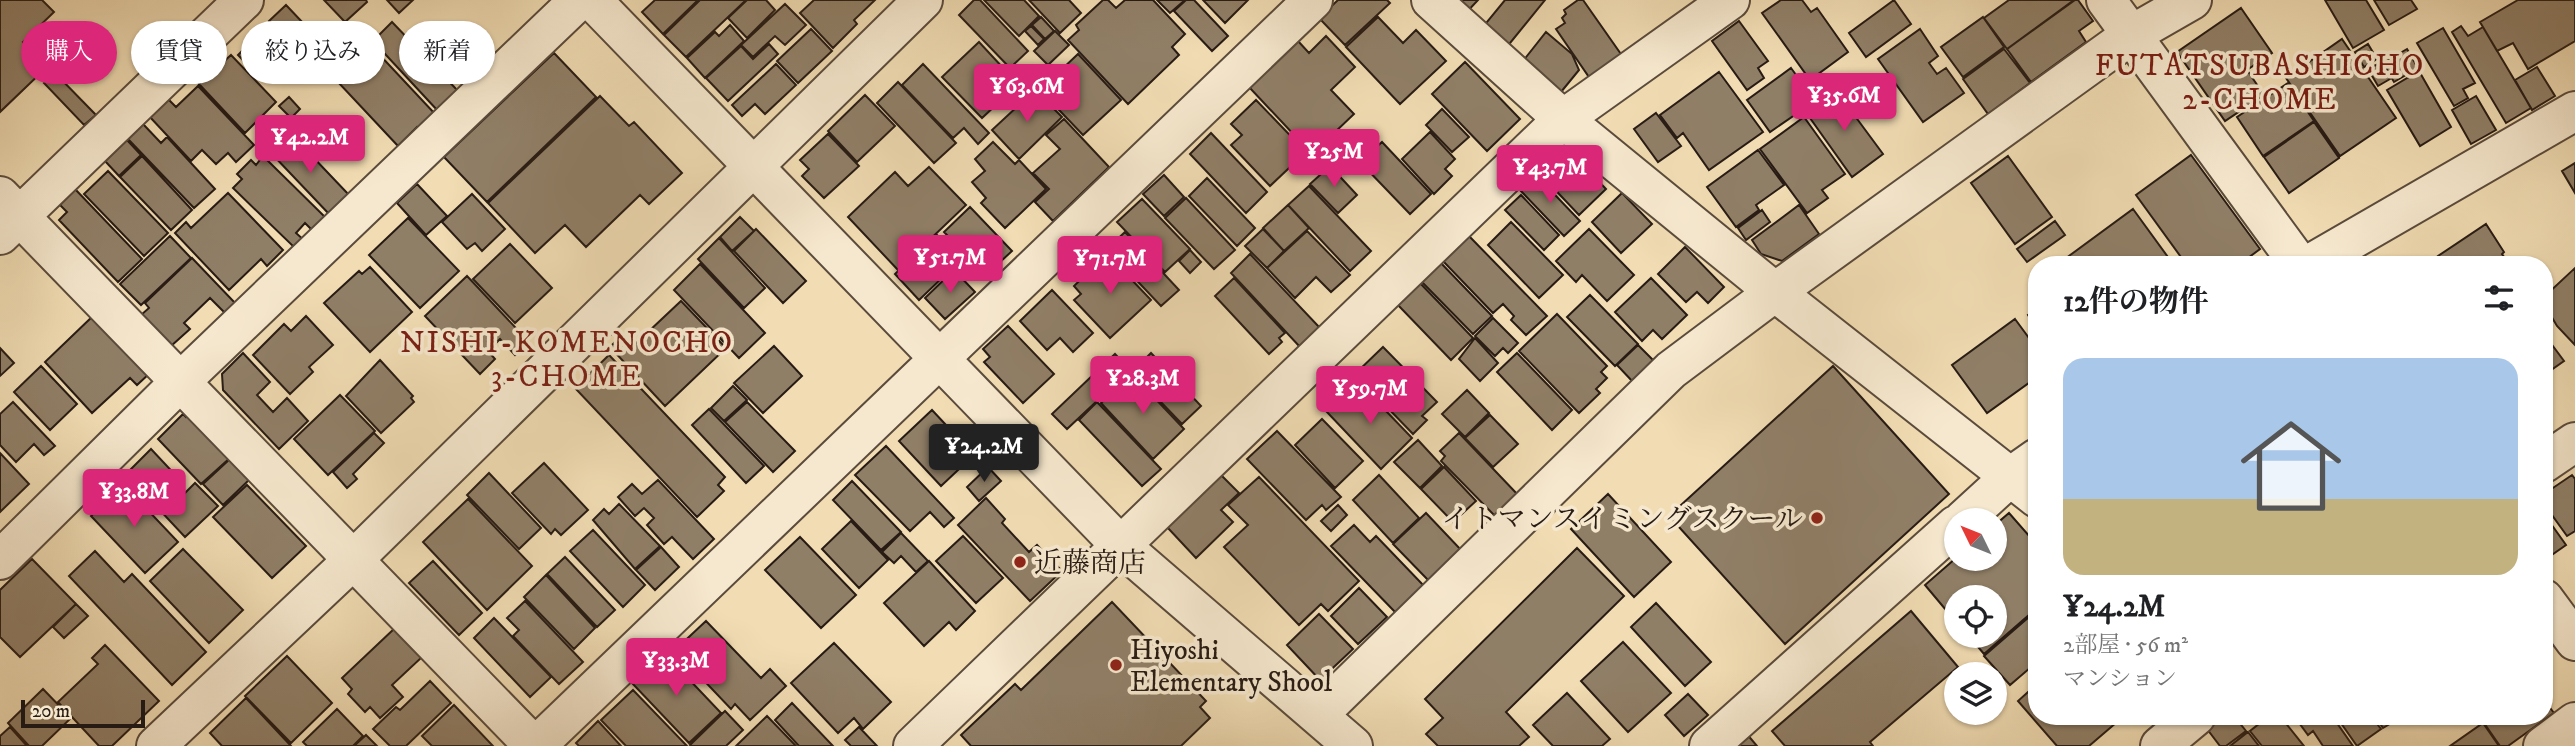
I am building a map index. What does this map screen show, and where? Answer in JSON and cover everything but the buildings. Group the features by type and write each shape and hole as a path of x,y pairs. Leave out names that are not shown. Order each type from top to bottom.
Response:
{"street":[{"path":"244,0 6,215 180,382 535,746 1313,0"},
{"path":"0,560 180,382 579,0"},
{"path":"592,0 1121,546 1353,746"},
{"path":"156,746 353,560 752,165 923,0"},
{"path":"1432,0 1563,119 1775,292 2028,478 1982,508"},
{"path":"913,746 1563,119 1730,0"},
{"path":"2106,0 2293,256"},
{"path":"1318,715 1671,370 2131,35 2192,0"},
{"path":"2324,256 2575,111"},
{"path":"2553,457 2575,442"},
{"path":"1709,746 1944,537"},
{"path":"2553,611 2575,641"},
{"path":"2543,746 2575,722"},
{"path":"2160,746 2185,725"}],"place":[{"name":"イトマンスイミングスクール","path":"1817,518"},
{"name":"近藤商店","path":"1020,562"},
{"name":"Hiyoshi Elementary Shool","path":"1116,665"}],"district":[{"name":"FUTATSUBASHICHO 2-CHOME","path":"2260,82"},
{"name":"NISHI-KOMENOCHO 3-CHOME","path":"567,359"}]}
